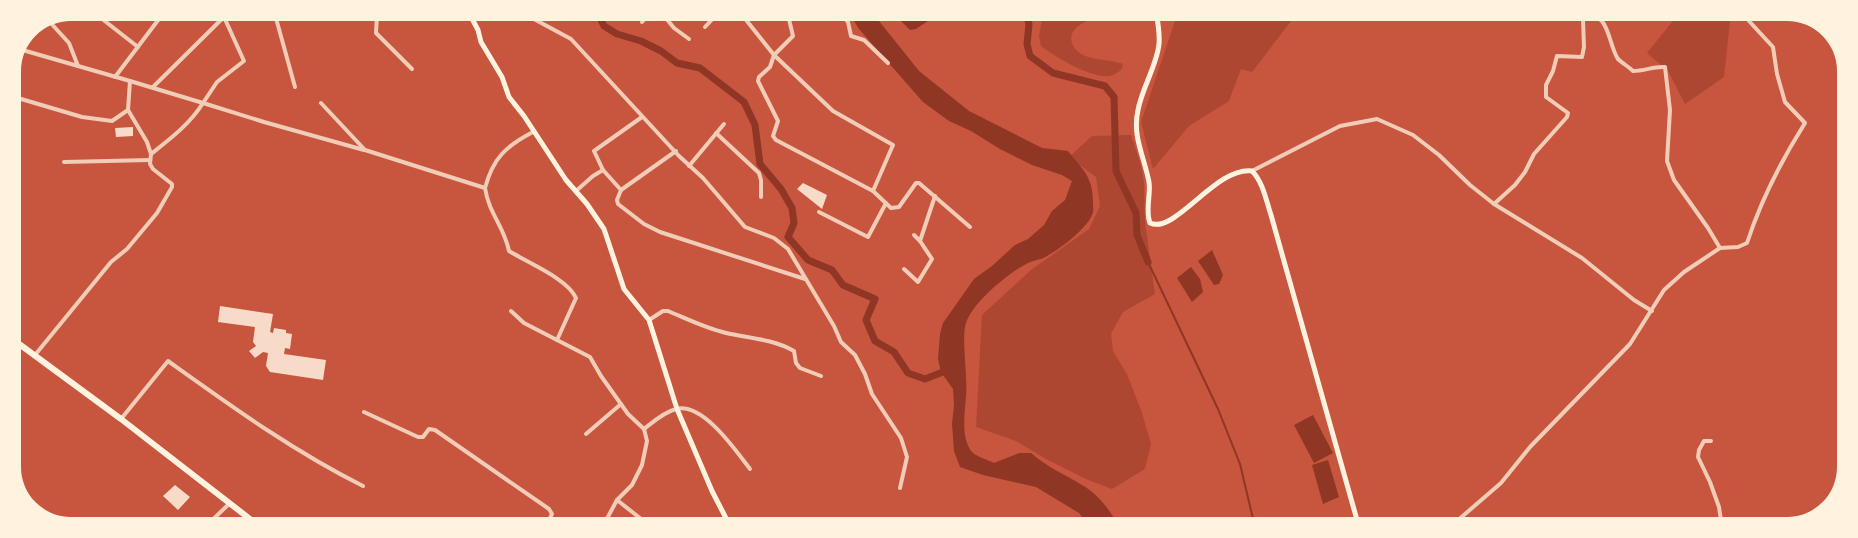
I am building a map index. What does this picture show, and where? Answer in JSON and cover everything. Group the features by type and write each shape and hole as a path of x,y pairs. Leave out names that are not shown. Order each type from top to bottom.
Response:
{"highway":[{"path":"21,345 247,517"}],"main road":[{"path":"473,21 481,42 502,77 509,97 566,180 604,230 624,289 649,320 677,409 725,517"},
{"path":"1157,21 1159,47 1141,95 1136,126 1137,144 1148,180 1150,223 1157,225 1170,221 1223,179 1238,172 1252,171 1260,181 1356,517"}],"street":[{"path":"106,21 138,47"},
{"path":"115,77 158,21"},
{"path":"153,87 220,21"},
{"path":"64,162 150,157 196,113 217,82 244,61 226,21"},
{"path":"277,21 295,87"},
{"path":"377,21 376,33 412,69"},
{"path":"538,21 571,39 642,117 711,186 745,227 781,242 788,249 834,326 841,342 855,356 872,394 901,438 907,457 900,488"},
{"path":"668,21 689,39"},
{"path":"705,27 711,21"},
{"path":"747,21 774,55 833,111 893,145 873,191"},
{"path":"789,21 793,36 774,55 770,67 759,77 778,121 774,138 873,191 891,208 899,207 916,183 919,183 970,227"},
{"path":"847,21 852,36 864,40 888,63"},
{"path":"1494,204 1515,185 1534,154 1567,117 1568,113 1565,110 1546,97 1546,85 1557,56 1581,57 1584,47 1583,21"},
{"path":"1603,21 1618,58 1633,71 1644,71 1655,66 1665,67 1670,110 1667,161 1674,180 1720,248"},
{"path":"1462,517 1501,483 1530,447 1630,344 1664,290 1684,272 1720,248 1738,248 1747,243 1779,165 1805,123 1785,102 1777,74 1773,47 1749,21"},
{"path":"52,25 69,43 78,66"},
{"path":"26,51 365,150 484,188"},
{"path":"35,355 111,262 128,249 157,213 171,190 172,184 153,169 147,142 128,110 130,81"},
{"path":"21,99 82,117 111,121 128,110"},
{"path":"321,103 365,150"},
{"path":"621,190 603,170 594,151 642,117"},
{"path":"1252,171 1340,126 1377,119 1413,135 1494,204 1582,258 1634,300 1652,311"},
{"path":"690,166 724,124"},
{"path":"532,132 515,141 501,153 484,188 487,203 506,236 509,251 562,281 576,298 557,340"},
{"path":"716,133 759,173 761,197"},
{"path":"676,152 621,190 618,204 644,224 660,232 805,279"},
{"path":"576,191 603,170"},
{"path":"920,241 935,196"},
{"path":"819,212 868,237 886,203"},
{"path":"904,269 918,282 932,260 914,235"},
{"path":"511,311 524,323 590,357 628,414 644,429 647,441 642,465 632,485 617,500 608,517"},
{"path":"649,320 663,311 668,311 700,326 767,340 794,351 796,363 800,368 821,376"},
{"path":"121,419 168,361 223,398 236,411 272,432 307,457 363,486"},
{"path":"586,434 621,404"},
{"path":"644,429 655,420 677,409 691,411 700,415 725,435 750,469"},
{"path":"364,412 416,436 423,436 429,429 435,430 549,509 552,514 550,517"},
{"path":"1710,441 1704,441 1698,457 1710,482 1720,517"},
{"path":"617,500 639,517"},
{"path":"215,517 229,504"}],"shaded area":[{"path":"854,21 879,21 919,71 969,111 1042,148 1068,151 1089,179 1093,214 1089,221 1054,252 1028,263 1001,281 983,297 966,323 964,338 965,433 966,441 973,453 994,463 1019,453 1031,453 1093,493 1113,517 1082,517 1036,487 983,475 960,467 954,451 953,389 941,372 938,359 943,323 974,279 1015,245 1028,239 1044,225 1052,211 1065,200 1072,181 1062,175 1032,165 949,121 923,102"},
{"path":"901,21 928,21 916,29 910,30"},
{"path":"1042,21 1088,21 1075,29 1071,36 1075,49 1087,56 1123,64 1122,69 1110,76 1084,71 1041,46 1039,36"},
{"path":"1175,21 1291,21 1252,72 1241,69 1229,101 1189,126 1153,169 1141,122"},
{"path":"1673,21 1730,21 1724,77 1685,104 1668,71 1647,53"},
{"path":"1131,135 1141,165 1144,183 1145,222 1155,294 1123,312 1111,334 1113,351 1127,374 1151,444 1145,469 1112,489 1046,459 1016,441 976,427 982,315 1031,270 1089,229 1100,206 1096,177 1069,157 1092,136"},
{"path":"1212,250 1223,275 1219,284 1214,285 1198,261"},
{"path":"1191,267 1200,279 1203,292 1192,302 1177,278"},
{"path":"1313,415 1333,453 1314,463 1294,425"},
{"path":"1328,460 1339,497 1323,504 1312,465"}],"building":[{"path":"133,127 133,136 116,137 115,128"},
{"path":"803,183 827,195 822,209 797,189"},
{"path":"220,306 273,314 270,332 273,333 274,328 286,330 286,333 292,334 290,349 285,348 284,354 326,360 323,380 270,372 266,366 268,353 263,352 255,358 249,351 256,346 253,342 255,327 218,322"},
{"path":"175,485 190,497 178,510 163,496"}],"waterway":[{"path":"602,21 604,26 617,34 641,41 661,51 677,63 700,68 744,102 755,125 760,164 781,189 792,208 794,223 788,237 808,260 832,270 843,285 875,299 866,320 875,341 894,352 908,373 925,379 948,370 948,372"},
{"path":"1028,21 1027,44 1030,56 1053,73 1105,86 1114,97 1116,171 1136,213 1137,235 1148,262"},
{"path":"1148,262 1218,409 1240,464 1253,517"}]}
